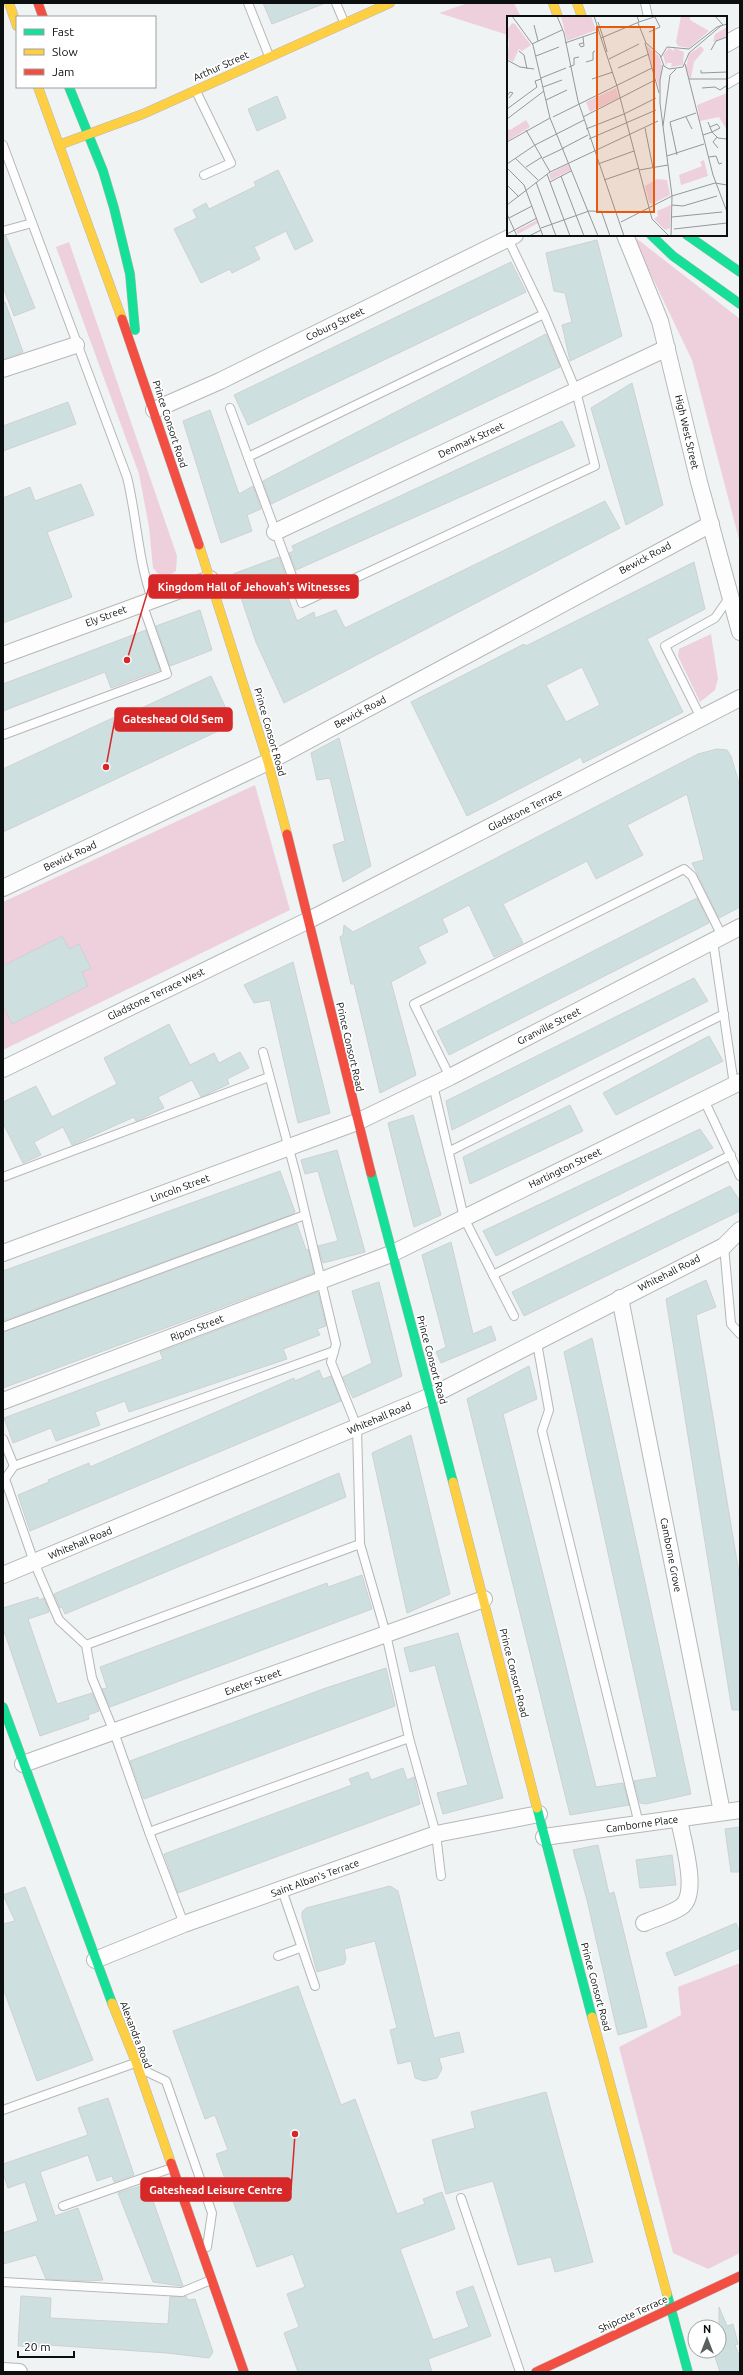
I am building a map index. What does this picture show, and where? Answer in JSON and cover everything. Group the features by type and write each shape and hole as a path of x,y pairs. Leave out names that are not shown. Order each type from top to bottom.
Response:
{"street":[{"path":"9,3 16,23"},
{"path":"38,3 43,16"},
{"name":"Arthur Street","path":"59,145 89,135 390,3"},
{"path":"553,3 558,16"},
{"path":"577,3 582,16"},
{"path":"727,43 740,36"},
{"name":"Prince Consort Road","path":"38,88 137,359 224,619 268,762 309,920 357,1122 391,1254 431,1396 544,1836 688,2372"},
{"name":"Prince Consort Road","path":"69,88 89,135 114,208 130,274 137,359"},
{"name":"High West Street","path":"625,236 634,260 654,303 740,632"},
{"path":"652,236 673,256 740,304"},
{"path":"688,236 740,272"},
{"name":"Coburg Street","path":"154,410 220,380 511,237"},
{"path":"3,369 76,345"},
{"name":"Denmark Street","path":"275,532 667,348"},
{"name":"Bewick Road","path":"3,888 268,762 711,524"},
{"name":"Ely Street","path":"3,655 210,579"},
{"name":"Gladstone Terrace","path":"309,920 740,698"},
{"name":"Gladstone Terrace West","path":"3,1069 309,920"},
{"name":"Granville Street","path":"357,1122 450,1077 740,927"},
{"name":"Hartington Street","path":"391,1254 737,1084"},
{"name":"Lincoln Street","path":"3,1253 357,1122"},
{"name":"Whitehall Road","path":"3,1575 431,1396 724,1246 740,1230"},
{"name":"Ripon Street","path":"3,1401 321,1282 391,1254"},
{"name":"Camborne Grove","path":"620,1298 722,1812"},
{"name":"Exeter Street","path":"23,1764 484,1599"},
{"name":"Alexandra Road","path":"3,1707 95,1960 137,2065 244,2372"},
{"name":"Camborne Place","path":"544,1836 740,1810"},
{"name":"Saint Alban's Terrace","path":"95,1960 184,1924 436,1834 539,1814"},
{"path":"644,1923 682,1907 690,1895 690,1880 679,1819"},
{"name":"Shipcote Terrace","path":"536,2372 740,2276"},
{"path":"3,2371 19,2372"}],"lane":[{"path":"248,3 269,56"},
{"path":"336,3 344,22"},
{"path":"645,3 648,16"},
{"path":"727,84 740,77"},
{"path":"196,89 231,163 204,175"},
{"path":"3,144 76,345 127,477 136,514 147,601 167,674 3,735"},
{"path":"3,231 32,223"},
{"path":"230,408 302,604 595,466 576,391 511,237"},
{"path":"248,457 544,314"},
{"path":"701,718 665,646 715,618 730,597"},
{"path":"450,1077 414,1004 684,869 692,876 717,938 724,1014 737,1084"},
{"path":"450,1151 724,1014"},
{"path":"263,1052 305,1214 336,1344 331,1362 357,1427 360,1544 386,1634 409,1738 436,1834 440,1876"},
{"path":"3,1176 269,1077"},
{"path":"433,1085 450,1151 464,1218 514,1316"},
{"path":"704,1100 740,1176"},
{"path":"494,1275 731,1156"},
{"path":"3,1327 305,1214"},
{"path":"724,1246 731,1324 740,1334"},
{"path":"537,1343 549,1410 542,1431 639,1824"},
{"path":"184,1924 148,1832 114,1732 92,1678 86,1645 58,1620 34,1562 5,1479 14,1466 334,1351"},
{"path":"3,1439 14,1466"},
{"path":"86,1645 360,1544"},
{"path":"148,1832 409,1738"},
{"path":"282,1890 300,1948 315,1986"},
{"path":"278,1956 300,1948"},
{"path":"3,2110 137,2065 166,2080 212,2213 205,2260"},
{"path":"63,2206 173,2168"},
{"path":"461,2198 520,2372"},
{"path":"3,2282 182,2292 212,2280"}],"shaded area":[{"path":"468,3 514,3 520,16 507,16 507,35 439,13"},
{"path":"632,236 740,319 740,543 692,360"},
{"path":"69,242 177,556 176,571 168,576 159,575 153,568 149,527 139,474 56,247"},
{"path":"711,634 718,679 715,690 700,702 678,656 679,649"},
{"path":"255,785 290,910 3,1050 3,902"},
{"path":"740,1963 740,2253 708,2269 673,2253 619,2047 681,2015 678,1987"}],"building":[{"path":"263,3 323,3 323,4 272,24"},
{"path":"277,96 286,118 257,131 248,109"},
{"path":"278,170 313,241 295,250 286,231 254,247 260,259 232,273 230,269 201,283 174,229 197,218 193,210 206,203 209,209 256,186 254,182"},
{"path":"3,236 6,236 35,308 14,316 3,287"},
{"path":"597,240 622,336 570,361 562,325 572,322 565,293 554,291 546,253"},
{"path":"511,262 526,292 248,425 234,395"},
{"path":"3,302 5,302 23,352 3,359"},
{"path":"546,334 560,367 271,504 263,481"},
{"path":"632,383 663,505 626,525 591,408"},
{"path":"68,402 76,424 3,451 3,426"},
{"path":"210,410 239,494 253,486 261,509 247,515 252,531 221,543 183,421"},
{"path":"562,421 575,446 296,570 289,553 294,551 292,546"},
{"path":"81,484 94,515 47,532 72,597 3,623 3,498 30,487 35,501"},
{"path":"605,501 620,528 284,703 256,642 233,574 279,557 285,574 280,576 297,621 314,612 315,618 336,610 345,628"},
{"path":"694,562 705,609 647,639 683,712 583,763 581,757 467,816 411,702 524,644 526,646","holes":["582,667 600,705 566,722 546,685"]},
{"path":"200,610 212,650 170,666 156,626"},
{"path":"146,630 160,670 111,688 105,672 3,711 3,684"},
{"path":"211,676 233,724 3,832 3,769 119,715 120,718"},
{"path":"339,738 371,866 343,882 333,845 345,841 330,778 317,780 311,753"},
{"path":"717,749 727,750 731,756 740,787 740,907 719,918 692,863 704,860 687,794 627,825 643,855 596,879 587,861 503,904 523,943 494,957 469,905 442,919 448,932 418,947 426,963 391,982 416,1075 380,1093 354,984 351,984 340,937 343,935 344,925 353,932 698,754"},
{"path":"697,898 709,923 449,1055 437,1031"},
{"path":"62,936 69,949 79,944 91,968 82,972 88,986 12,1024 3,1005 3,966"},
{"path":"293,962 330,1113 298,1123 270,1000 254,1003 244,985"},
{"path":"694,978 708,1001 452,1130 446,1101"},
{"path":"169,1024 190,1065 214,1053 219,1063 240,1052 249,1068 227,1079 229,1084 201,1097 192,1080 158,1097 164,1108 136,1121 134,1117 72,1145 63,1127 34,1142 41,1155 23,1163 3,1123 3,1102 36,1086 52,1117 117,1084 104,1058"},
{"path":"709,1036 723,1061 616,1115 603,1093"},
{"path":"570,1105 583,1131 470,1184 463,1157"},
{"path":"413,1115 441,1215 414,1227 388,1123"},
{"path":"700,1129 713,1148 496,1256 483,1231"},
{"path":"337,1150 365,1252 323,1263 318,1246 338,1241 318,1171 305,1174 301,1160"},
{"path":"280,1171 295,1212 293,1214 3,1321 3,1271"},
{"path":"730,1186 740,1201 740,1211 524,1316 512,1292"},
{"path":"297,1224 306,1250 308,1249 314,1273 3,1388 3,1332"},
{"path":"451,1242 473,1334 491,1326 496,1340 441,1363 436,1352 446,1347 422,1255"},
{"path":"706,1280 716,1307 696,1315 740,1579 740,1710 732,1710 666,1299"},
{"path":"379,1282 402,1376 353,1398 343,1377 372,1363 352,1291"},
{"path":"318,1292 326,1326 317,1329 320,1335 283,1349 287,1359 129,1412 125,1401 95,1412 100,1425 56,1441 51,1428 13,1443 4,1418 163,1359 160,1352"},
{"path":"592,1338 691,1794 646,1804 640,1803 634,1781 657,1777 564,1352"},
{"path":"529,1366 537,1399 503,1414 596,1787 623,1783 629,1805 570,1815 467,1399"},
{"path":"319,1370 323,1379 331,1376 341,1401 30,1531 18,1495 49,1482 48,1480 89,1463 90,1467 294,1378 295,1381"},
{"path":"411,1435 450,1594 407,1613 372,1453"},
{"path":"339,1473 346,1497 65,1614 62,1607 60,1608 54,1594"},
{"path":"362,1575 372,1609 110,1707 102,1689 107,1688 100,1667 327,1583 328,1587"},
{"path":"38,1597 39,1600 44,1598 49,1612 28,1619 57,1704 92,1693 99,1711 88,1715 89,1719 40,1736 3,1628 3,1608"},
{"path":"458,1633 503,1798 443,1814 437,1793 468,1785 435,1665 410,1672 404,1648"},
{"path":"386,1668 395,1706 144,1799 130,1761 323,1689"},
{"path":"403,1768 407,1780 414,1777 420,1804 178,1893 164,1854 352,1785 349,1779 368,1772 371,1780"},
{"path":"740,1827 740,1872 731,1872 725,1829"},
{"path":"598,1845 609,1894 614,1892 647,2027 618,2035 587,1900 573,1850"},
{"path":"672,1855 676,1885 640,1888 636,1860"},
{"path":"390,1886 398,1891 434,2038 459,2032 464,2052 439,2058 442,2069 437,2078 424,2081 415,2078 411,2061 398,2064 390,2030 397,2028 375,1941 344,1949 346,1959 344,1964 317,1972 302,1917 302,1912 306,1908"},
{"path":"25,1887 93,2060 37,2081 3,1988 3,1924 15,1921 3,1895"},
{"path":"736,1923 740,1933 740,1948 675,1976 666,1953"},
{"path":"298,1986 341,2105 355,2099 397,2214 425,2204 423,2199 442,2192 455,2229 400,2249 433,2340 469,2327 456,2292 473,2286 491,2336 428,2359 432,2372 298,2372 284,2333 299,2327 287,2294 305,2287 293,2254 257,2267 216,2154 228,2150 215,2115 205,2119 173,2031"},
{"path":"546,2092 593,2262 555,2272 551,2257 518,2265 493,2181 446,2194 432,2140 475,2128 471,2112"},
{"path":"108,2098 134,2175 114,2182 112,2176 97,2181 88,2155 40,2172 55,2216 78,2208 103,2280 88,2281 46,2279 36,2255 3,2264 3,2233 38,2221 25,2182 8,2188 3,2173 3,2164 88,2135 78,2108"},
{"path":"147,2184 183,2286 153,2282 118,2193"},
{"path":"21,2296 51,2298 50,2318 168,2324 170,2297 186,2296 188,2300 195,2299 213,2352 209,2358 167,2353 48,2345 48,2347 18,2346"},
{"path":"719,2307 724,2319 719,2319"},
{"path":"733,2324 738,2344 735,2345 740,2358 740,2372 720,2372 716,2359 727,2359 727,2326"}],"traffic: fast":[{"path":"69,88 103,171 114,208 130,274 135,330"},
{"path":"652,236 673,256 740,304"},
{"path":"688,236 740,272"},
{"path":"371,1173 453,1482"},
{"path":"3,1707 112,2003"},
{"path":"537,1808 592,2017"},
{"path":"667,2294 688,2372"}],"traffic: slow":[{"path":"9,3 16,23"},
{"path":"59,145 143,114 390,3"},
{"path":"553,3 558,16"},
{"path":"577,3 582,16"},
{"path":"38,88 122,319"},
{"path":"199,545 268,762 287,834"},
{"path":"453,1482 537,1808"},
{"path":"112,2003 136,2062 171,2163"},
{"path":"592,2017 667,2294"}],"traffic: jam":[{"path":"38,3 43,16"},
{"path":"122,319 199,545"},
{"path":"287,834 371,1173"},
{"path":"171,2163 244,2372"},
{"path":"536,2372 740,2276"}],"place":[{"name":"Kingdom Hall of Jehovah's Witnesses","path":"127,660"},
{"name":"Gateshead Old Sem","path":"106,767"},
{"name":"Gateshead Leisure Centre","path":"295,2134"}]}
